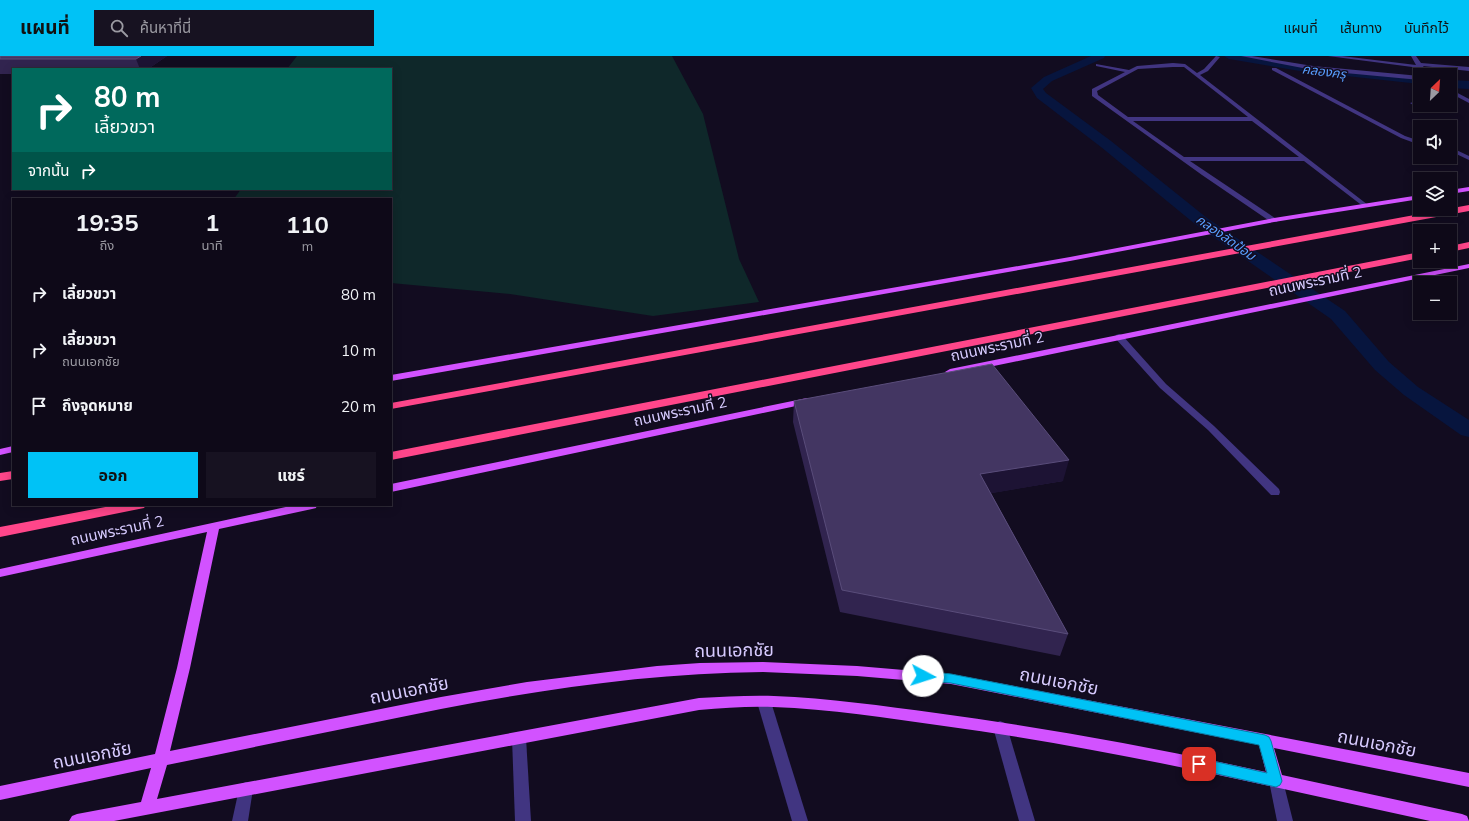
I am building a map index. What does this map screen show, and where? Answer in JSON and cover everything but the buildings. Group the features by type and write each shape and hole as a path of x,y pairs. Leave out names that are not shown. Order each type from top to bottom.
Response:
{"highway":[{"path":"392,406 1469,208"},
{"path":"1457,248 1469,245"},
{"path":"1457,252 1469,250"},
{"name":"ถนนพระรามที่ 2","path":"392,456 1413,256"},
{"path":"1324,274 1413,259"},
{"path":"0,477 12,475"},
{"name":"ถนนพระรามที่ 2","path":"0,532 134,506"}],"main road":[{"path":"1457,191 1469,189"},
{"path":"392,378 1070,259 1274,220 1413,198"},
{"name":"ถนนพระรามที่ 2","path":"942,374 1469,266"},
{"name":"ถนนพระรามที่ 2","path":"392,488 817,399"},
{"path":"0,452 12,449"},
{"name":"ถนนพระรามที่ 2","path":"0,573 307,506"},
{"path":"147,808 162,760 190,644 214,526"},
{"name":"ถนนเอกชัย","path":"0,792 464,698 586,679 699,668 800,668 867,671 951,678 1469,780"},
{"path":"77,821 699,704 784,702 870,710 1000,727 1168,757 1462,821"},
{"path":"1265,741 1276,781"}],"street":[{"path":"1243,56 1312,68 1413,77"},
{"path":"1330,56 1469,69"},
{"path":"1413,56 1421,68"},
{"path":"1197,75 1206,70 1218,57"},
{"path":"1098,65 1130,72"},
{"path":"1274,220 1182,159 1095,96 1094,90 1138,68 1147,66 1185,66 1366,206"},
{"path":"1274,69 1403,137 1413,141"},
{"path":"1457,95 1466,100"},
{"path":"1127,119 1253,119"},
{"path":"1457,152 1469,158"},
{"path":"1182,159 1304,159"},
{"path":"1119,337 1162,386 1211,428 1275,492"},
{"path":"764,702 800,821"},
{"path":"1000,727 1027,821"},
{"path":"519,738 523,821"},
{"path":"1276,781 1285,821"},
{"path":"240,821 246,789"}],"green space":[{"path":"297,56 672,56 703,114 739,259 759,302 653,316 510,294 392,283 392,198 235,198 240,190 392,190 392,68 288,68"}],"waterway":[{"name":"คลองลัดป้อม","path":"1100,56 1048,79 1037,88 1041,95 1106,144 1201,221 1338,315 1382,366 1411,391 1469,430"},
{"name":"คลองครุ","path":"1229,56 1300,68 1413,80"},
{"name":"คลองครุ","path":"1457,84 1469,85"}],"route":[{"path":"923,676 951,678 1104,710 1265,741 1276,781 1199,764"}]}
